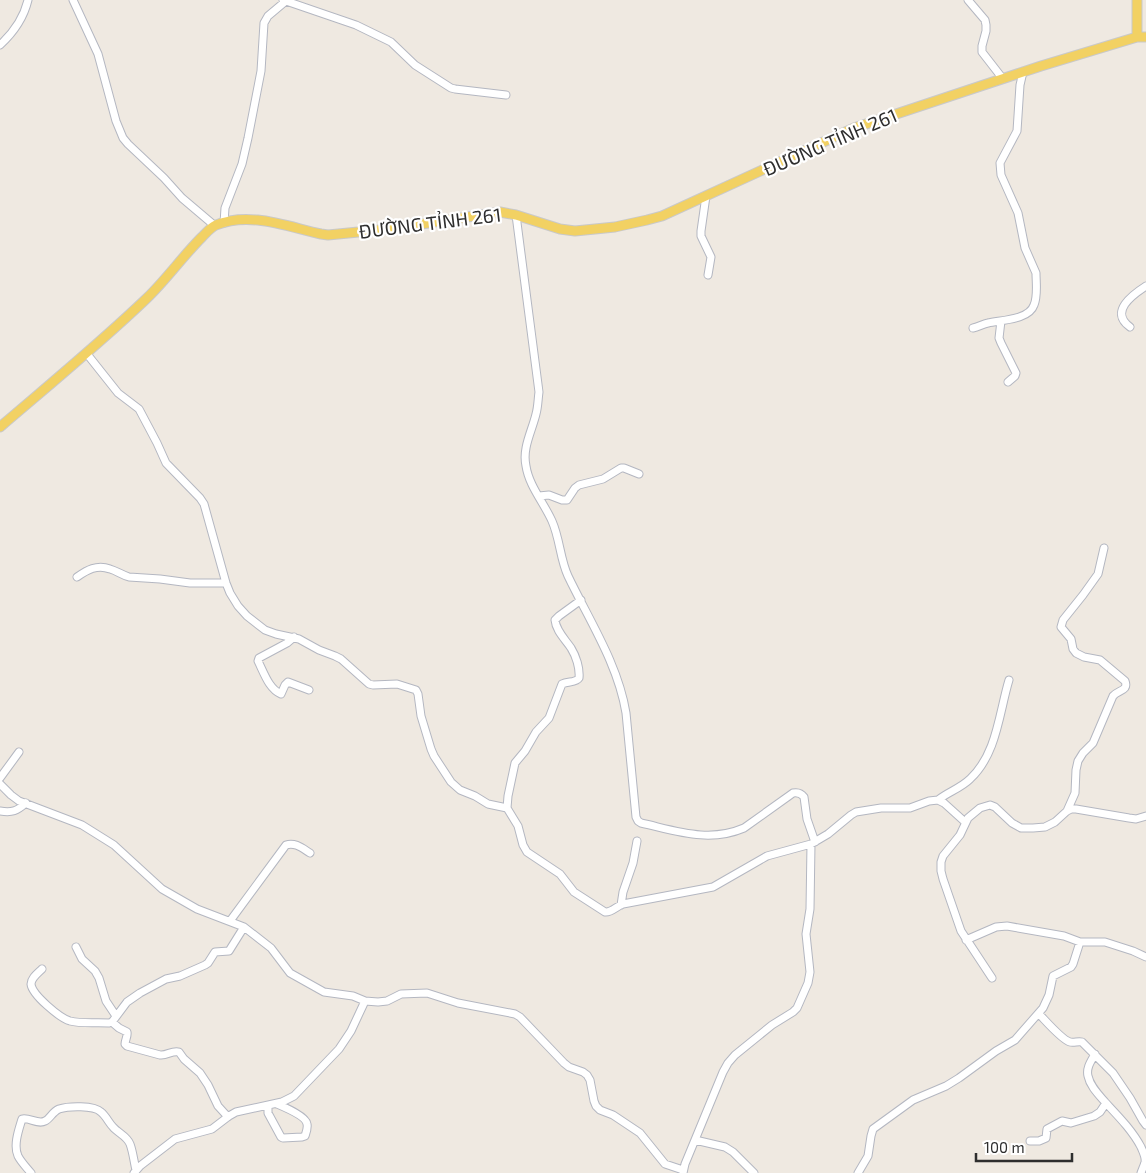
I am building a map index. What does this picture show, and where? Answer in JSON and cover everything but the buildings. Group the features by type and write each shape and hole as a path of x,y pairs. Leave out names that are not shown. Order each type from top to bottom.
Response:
{"main road":[{"path":"1137,0 1142,37"},
{"name":"ĐƯỜNG TỈNH 261","path":"219,224 241,220 259,220 328,235 427,224 500,212 567,230 615,227 655,218 854,128 1023,72 1142,37"},
{"path":"0,427 87,354 148,298 191,248 219,224"}],"street":[{"path":"0,45 20,19 28,0"},
{"path":"72,0 98,54 116,121 123,138 182,198 219,224 242,164 250,129 261,71 264,23 268,16 285,0 356,25 391,42 415,65 450,88 506,95"},
{"path":"968,0 985,20 986,31 982,52 1003,79"},
{"path":"973,328 990,322 1015,319 1034,308 1035,303 1035,269 1025,248 1018,213 999,169 1000,163 1017,131 1020,85 1023,72"},
{"path":"706,196 701,236 711,257 708,275"},
{"path":"0,784 11,795 26,803 82,825 114,845 162,889 197,909 244,927 271,948 290,973 324,992 353,996 365,1001 382,1002 401,994 427,992 458,1002 515,1014 564,1064 587,1075 590,1080 594,1101 600,1110 613,1115 640,1133 665,1164 683,1171 728,1063 735,1054 796,1009 808,983 810,972 806,934 810,909 813,843 804,797 798,792 793,793 744,828 711,836 692,835 638,821 623,698 608,653 568,574 552,520 529,477 526,465 528,440 536,415 539,392 516,215"},
{"path":"1130,327 1122,318 1121,312 1127,301 1146,286"},
{"path":"1000,321 1000,343 1016,373 1008,382"},
{"path":"87,354 118,393 139,409 166,463 204,504 226,583 238,606 247,616 266,630 300,639 319,650 341,659 369,684 378,686 397,684 416,690 431,749 451,782 460,790 488,804 507,808"},
{"path":"539,496 549,495 562,500 568,500 578,485 603,479 621,468 638,474"},
{"path":"1068,811 1075,793 1078,761 1093,742 1114,694 1123,690 1126,685 1125,681 1100,660 1084,657 1076,653 1071,639 1061,627 1063,620 1098,574 1104,548"},
{"path":"77,577 94,567 104,567 129,577 190,583 226,583"},
{"path":"581,600 555,620 556,626 575,656 579,678 576,681 562,684 551,715 533,736 525,751 515,763 507,808 518,826 524,849 560,874 574,892 605,912 621,905 713,887 767,856 813,843 856,812 881,808 910,808 929,801 938,800 969,780 983,762 993,741 1009,680"},
{"path":"294,637 258,661 269,684 279,694 281,694 288,682 310,690"},
{"path":"0,778 19,752"},
{"path":"938,800 965,822"},
{"path":"0,811 16,811 26,803"},
{"path":"992,978 966,940 958,924 941,870 943,856 960,835 968,818 985,805 995,807 1012,823 1021,828 1045,827 1055,822 1071,809 1136,819 1146,816"},
{"path":"621,905 637,841"},
{"path":"230,921 286,845 294,844 310,853"},
{"path":"966,940 996,927 1007,926 1064,936 1080,942 1101,941 1146,957"},
{"path":"42,969 31,985 48,1007 62,1018 73,1022 114,1019 128,1002 140,993 166,979 180,976 205,965 215,952 229,951 244,927"},
{"path":"858,1173 868,1156 870,1136 873,1129 913,1100 946,1086 1014,1040 1039,1014 1050,995 1052,976 1071,967 1080,942"},
{"path":"76,947 82,959 95,971 99,978 106,1001 119,1028 127,1032 125,1044 160,1055 179,1052 200,1073 218,1106 228,1117"},
{"path":"135,1172 174,1139 212,1129 236,1112 277,1104 294,1096 339,1049 351,1031 365,1001"},
{"path":"1039,1014 1066,1040 1082,1042 1095,1054 1113,1073 1146,1125"},
{"path":"1095,1054 1090,1063 1088,1076 1092,1086 1132,1133 1140,1146 1145,1157 1141,1173"},
{"path":"1030,1141 1039,1141 1046,1138 1047,1130 1059,1122 1077,1121 1094,1116 1100,1112 1106,1103"},
{"path":"268,1106 268,1113 281,1137 305,1136 308,1127 306,1122 300,1116 277,1104"},
{"path":"31,1173 17,1154 22,1118 42,1122 46,1121 52,1113 63,1108 88,1107 96,1108 101,1112 113,1127 127,1139 130,1144 135,1172"},
{"path":"695,1140 726,1147 754,1173"}]}
